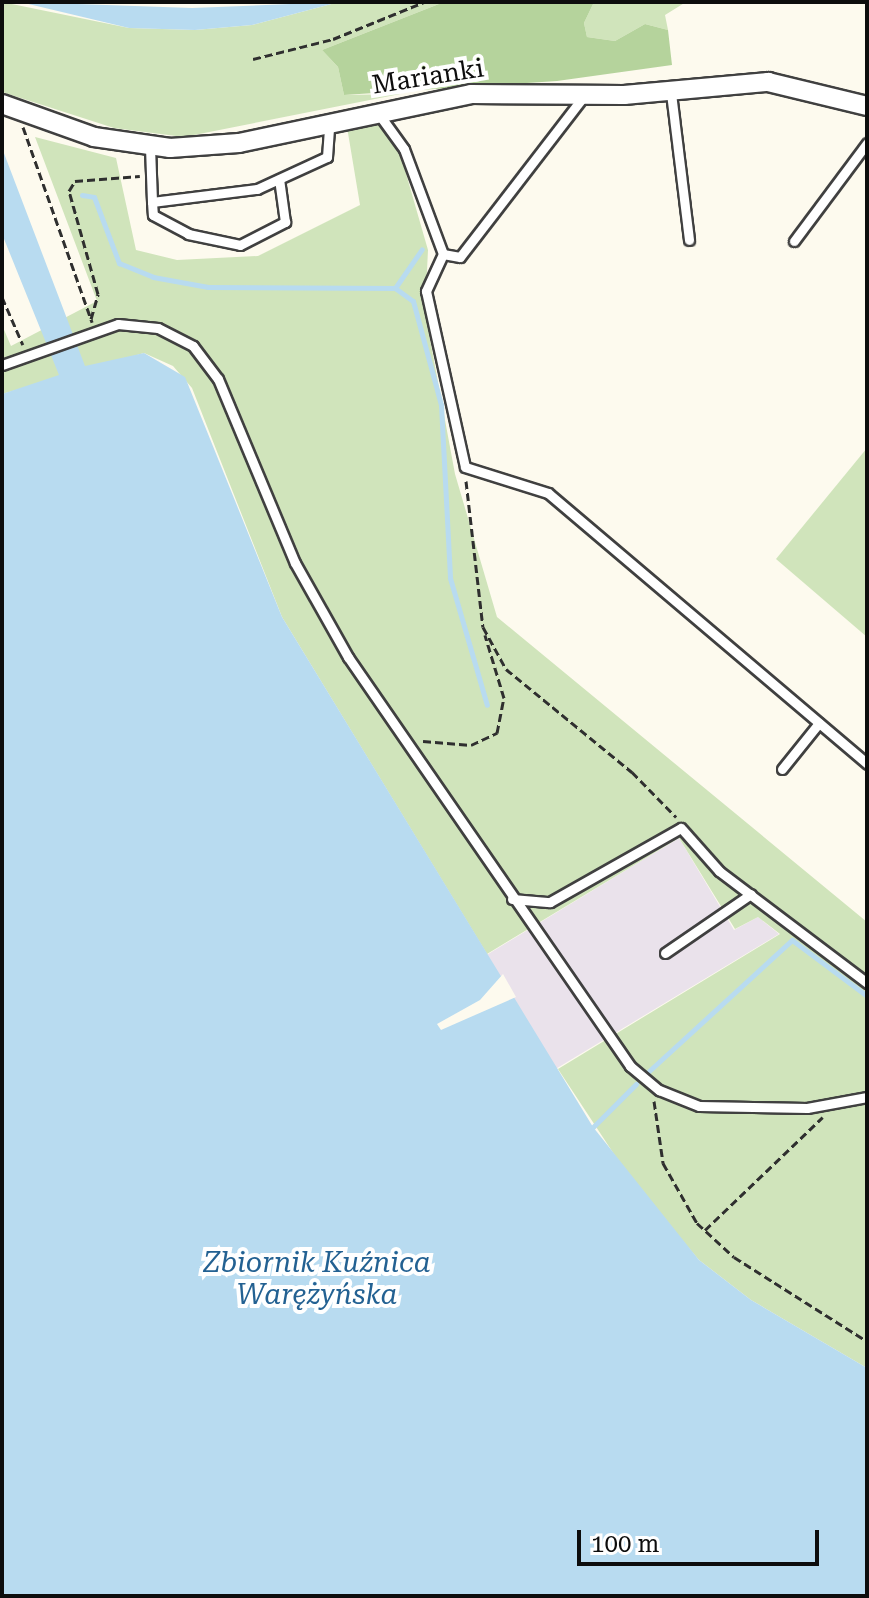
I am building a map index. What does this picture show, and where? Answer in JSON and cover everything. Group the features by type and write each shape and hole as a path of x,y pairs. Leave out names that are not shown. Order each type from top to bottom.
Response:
{"street":[{"name":"Marianki","path":"2,104 82,133 150,147 220,146 377,110 471,94 671,93 768,82 867,106"}],"lane":[{"path":"671,93 689,240"},
{"path":"443,254 460,257 584,95"},
{"path":"377,110 404,149 443,254 426,291 465,467 548,493 867,764"},
{"path":"152,202 257,189 279,179 327,157 329,121"},
{"path":"794,241 867,143"},
{"path":"150,147 148,176 153,215 188,234 240,245 285,222 279,179"},
{"path":"2,365 95,329 158,328 206,360 301,576 402,737 613,1046 655,1087 699,1106 836,1102 867,1097"},
{"path":"782,769 819,723"},
{"path":"512,899 550,902 670,830 685,830 719,871 867,983"},
{"path":"665,953 751,894"}],"path":[{"path":"253,59 333,39 424,2"},
{"path":"24,123 21,136 95,329"},
{"path":"91,319 98,294 69,191 75,181 148,176"},
{"path":"2,297 32,353"},
{"path":"402,737 471,745 497,733 504,698 483,627 465,467"},
{"path":"483,627 506,669 632,772 685,830"},
{"path":"655,1087 663,1163 680,1204 705,1230 867,1341"},
{"path":"705,1230 836,1102"}],"shaded area":[{"path":"679,838 734,930 758,917 779,934 491,1108 419,996"}],"green space":[{"path":"2,2 129,28 195,30 252,25 339,2 444,2 322,50 338,67 344,95 400,94 184,137 114,128 2,92"},
{"path":"444,2 594,2 584,23 587,37 615,41 645,24 668,30 672,65 557,81 344,95 338,67 322,50"},
{"path":"594,2 686,2 665,15 668,30 645,24 615,41 587,37 584,23"},
{"path":"390,118 428,250 425,312 455,474 497,617 867,922 867,1368 751,1300 699,1260 631,1180 558,1069 780,934 758,917 735,929 679,838 487,954 282,617 192,388 173,366 144,353 2,394 2,325 11,346 97,301 35,137 116,158 136,250 177,260 258,256 360,205 347,127"},
{"path":"867,448 867,637 776,559"}],"water":[{"path":"20,2 192,8 339,2 252,25 195,30 129,28"},
{"name":"Zbiornik Kuźnica Warężyńska","path":"2,148 85,366 144,353 185,377 282,617 593,1127 699,1260 751,1300 867,1368 867,1596 2,1596 2,394 59,375 2,234"}],"pier":[{"path":"503,974 516,997 441,1030 437,1024 480,1000"}],"waterway":[{"path":"82,195 94,197 119,263 153,277 208,287 395,288 413,301 441,405 450,578 487,705"},
{"path":"395,288 422,249"},
{"path":"649,1071 792,940 867,996"},
{"path":"593,1127 636,1084"}]}
